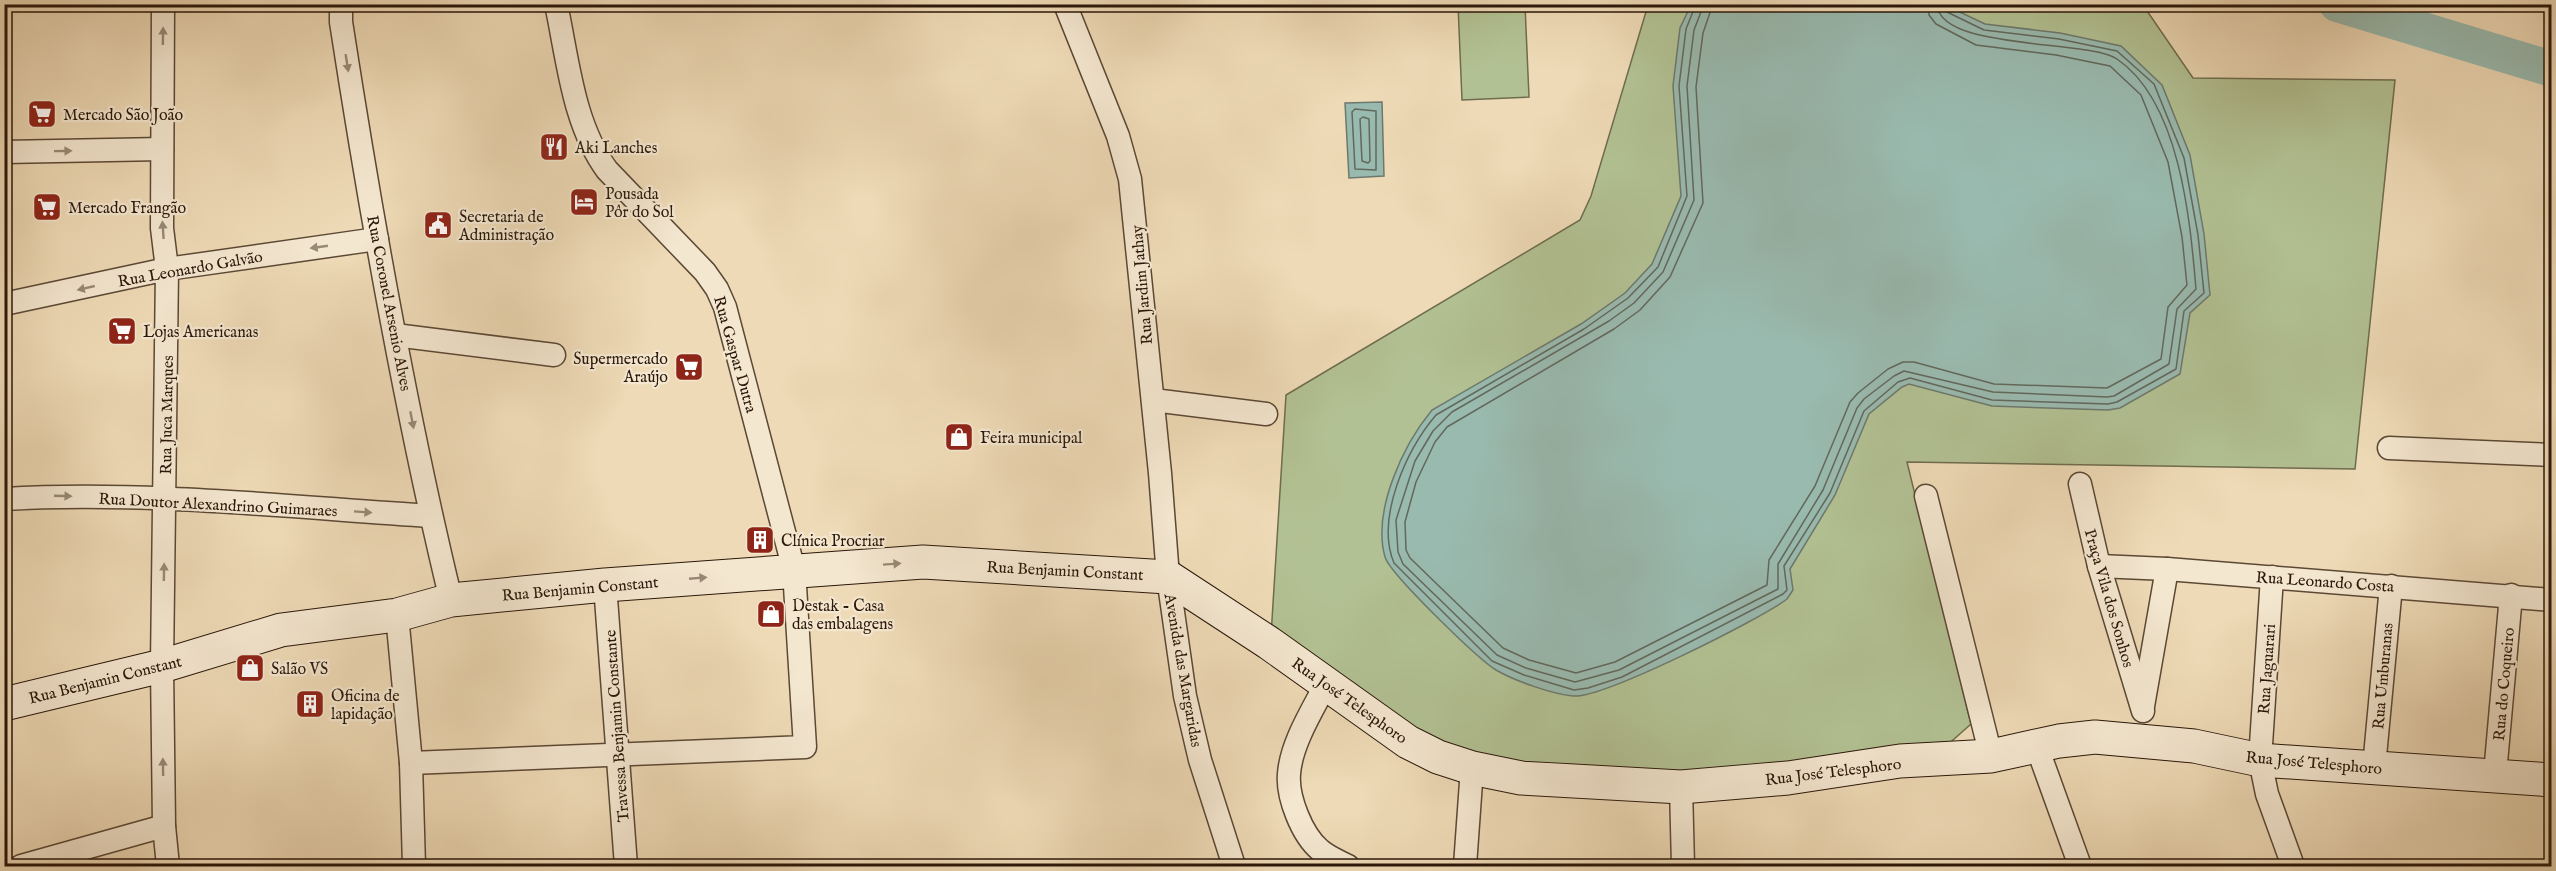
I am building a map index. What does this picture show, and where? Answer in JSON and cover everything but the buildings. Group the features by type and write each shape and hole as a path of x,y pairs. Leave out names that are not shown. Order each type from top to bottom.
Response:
{"street":[{"name":"Rua Juca Marques","path":"163,4 162,228 167,269 162,666 164,826 168,867"},
{"name":"Rua Coronel Arsenio Alves","path":"341,4 349,73 377,239 431,516 451,600"},
{"name":"Rua Gaspar Dutra","path":"556,4 580,117 595,154 607,170 705,272 717,289 728,318 794,570 805,747 620,753"},
{"name":"Rua Jardim Jathay","path":"1065,4 1118,136 1130,179 1153,400 1168,576"},
{"path":"4,152 162,149"},
{"name":"Rua Leonardo Galvão","path":"4,304 167,269 377,239"},
{"path":"395,335 554,355"},
{"path":"1153,400 1266,414"},
{"path":"2389,448 2552,455"},
{"name":"Praça Vila dos Sonhos","path":"2080,483 2099,566 2142,726"},
{"name":"Rua Doutor Alexandrino Guimaraes","path":"4,499 51,496 165,499 431,516"},
{"path":"1926,496 1991,756"},
{"name":"Rua Benjamin Constant","path":"4,704 162,666 280,630 397,615 451,600 605,585 923,562 1168,576"},
{"name":"Rua Leonardo Costa","path":"2099,566 2167,569 2552,600"},
{"name":"Praça Vila dos Sonhos","path":"2142,726 2167,569"},
{"name":"Rua José Telesphoro","path":"1168,576 1217,607 1408,742 1438,757 1472,768 1521,778 1682,787 1788,777 1900,761 1991,756 2142,726 2194,746 2260,760 2495,774 2552,780"},
{"name":"Avenida das Margaridas","path":"1168,576 1185,696 1200,760 1234,867"},
{"name":"Rua Jaguarari","path":"2272,577 2260,760 2268,794 2293,867"},
{"name":"Travessa Benjamin Constante","path":"605,585 620,753 626,867"},
{"name":"Rua Umburanas","path":"2374,766 2391,586"},
{"name":"Rua do Coqueiro","path":"2495,774 2511,595"},
{"path":"397,615 411,763 414,867"},
{"path":"1326,684 1292,759 1289,786 1295,807 1311,840 1327,855 1348,867"},
{"path":"2037,747 2080,866"},
{"path":"411,763 620,753"},
{"path":"1465,867 1472,768"},
{"path":"1682,787 1683,867"},
{"path":"21,867 164,826"}],"green space":[{"path":"1458,5 1525,5 1529,97 1462,100"},
{"path":"1648,5 2143,5 2193,78 2395,80 2355,469 1907,462 1971,724 1944,748 1605,779 1415,741 1271,636 1286,395 1580,220 1591,196"}],"water":[{"path":"1691,5 1945,5 1985,24 2060,33 2121,46 2162,85 2190,155 2204,234 2210,295 2190,313 2180,374 2120,408 2108,410 1992,406 1909,384 1902,387 1869,414 1835,495 1790,569 1793,590 1787,599 1747,623 1647,672 1589,694 1564,695 1534,686 1496,670 1454,634 1390,566 1385,557 1382,539 1383,520 1393,479 1401,460 1421,424 1432,410 1581,324 1625,293 1652,264 1681,196 1673,86 1680,28"},
{"path":"1382,102 1384,176 1349,178 1345,103"}],"waterway":[{"path":"2337,4 2552,69"}],"place":[{"name":"Mercado São João","path":"42,114"},
{"name":"Aki Lanches","path":"554,147"},
{"name":"Pousada Pôr do Sol","path":"584,202"},
{"name":"Mercado Frangão","path":"47,207"},
{"name":"Secretaria de Administração","path":"438,225"},
{"name":"Lojas Americanas","path":"122,331"},
{"name":"Supermercado Araújo","path":"689,367"},
{"name":"Feira municipal","path":"959,437"},
{"name":"Clínica Procriar","path":"760,540"},
{"name":"Destak - Casa das embalagens","path":"771,614"},
{"name":"Salão VS","path":"250,668"},
{"name":"Oficina de lapidação","path":"310,704"}]}
